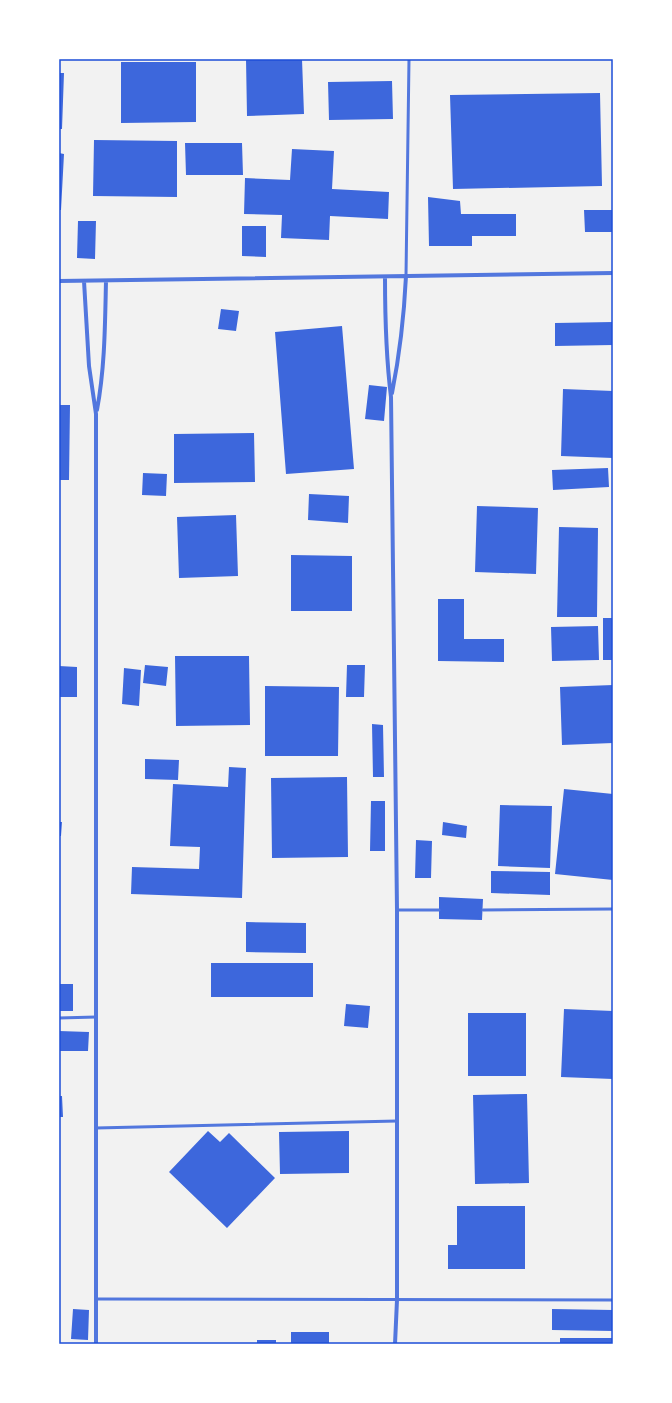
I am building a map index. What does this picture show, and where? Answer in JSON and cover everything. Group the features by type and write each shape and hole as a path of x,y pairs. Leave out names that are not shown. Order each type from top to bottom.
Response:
{"street":[{"path":"59,281 613,273"},
{"path":"391,397 403,327 406,276"},
{"path":"385,277 385,327 391,397 397,910 397,1300 395,1344"},
{"path":"84,281 89,366 96,414 96,1344"},
{"path":"96,414 105,344 106,281"}],"lane":[{"path":"406,276 409,59"},
{"path":"483,910 613,909"},
{"path":"397,910 439,910"},
{"path":"59,1018 96,1017"},
{"path":"96,1128 397,1121"},
{"path":"96,1299 613,1300"}],"building":[{"path":"246,59 302,59 304,114 247,116"},
{"path":"121,62 196,62 196,122 121,123"},
{"path":"59,73 64,73 62,129 59,129"},
{"path":"392,81 393,119 329,120 328,82"},
{"path":"600,93 602,186 453,189 450,95"},
{"path":"94,140 177,141 177,197 93,196"},
{"path":"185,143 242,143 243,175 186,175"},
{"path":"292,149 334,151 332,189 389,192 388,219 330,216 329,240 281,238 282,215 244,214 245,178 290,180"},
{"path":"59,153 64,154 61,210 59,210"},
{"path":"428,197 460,201 461,214 516,214 516,236 472,236 472,246 429,246"},
{"path":"584,210 613,210 613,232 585,232"},
{"path":"78,221 96,221 95,259 77,258"},
{"path":"242,226 266,226 266,257 242,256"},
{"path":"221,309 239,311 236,331 218,329"},
{"path":"613,322 613,345 555,346 555,323"},
{"path":"342,326 354,469 286,474 275,332"},
{"path":"369,385 387,387 384,421 365,419"},
{"path":"563,389 613,391 613,458 561,456"},
{"path":"59,405 70,405 69,480 59,480"},
{"path":"254,433 255,482 174,483 174,434"},
{"path":"608,468 609,487 553,490 552,470"},
{"path":"143,473 167,474 166,496 142,495"},
{"path":"309,494 349,496 348,523 308,520"},
{"path":"477,506 538,508 536,574 475,572"},
{"path":"236,515 238,576 179,578 177,517"},
{"path":"559,527 598,528 597,617 557,617"},
{"path":"291,555 352,556 352,611 291,611"},
{"path":"438,599 464,599 464,639 504,639 504,662 438,661"},
{"path":"603,618 613,618 613,660 603,660"},
{"path":"598,626 599,660 552,661 551,627"},
{"path":"175,656 249,656 250,725 176,726"},
{"path":"145,665 168,667 166,686 143,683"},
{"path":"347,665 365,665 364,697 346,697"},
{"path":"59,666 77,667 77,697 59,697"},
{"path":"124,668 141,670 139,706 122,704"},
{"path":"613,685 613,743 562,745 560,687"},
{"path":"265,686 339,687 338,756 265,756"},
{"path":"372,724 383,725 384,777 373,777"},
{"path":"145,759 179,760 178,780 145,779"},
{"path":"229,767 246,768 242,898 131,894 132,867 199,869 200,847 170,846 173,784 228,787"},
{"path":"347,777 348,857 272,858 271,778"},
{"path":"564,789 613,794 613,880 555,874"},
{"path":"371,801 385,801 385,851 370,851"},
{"path":"500,805 552,806 550,868 498,866"},
{"path":"59,822 62,822 61,836 59,836"},
{"path":"443,822 467,826 466,838 442,835"},
{"path":"416,840 432,841 431,878 415,878"},
{"path":"491,871 550,872 550,895 491,893"},
{"path":"439,897 483,899 482,920 439,919"},
{"path":"246,922 306,923 306,953 246,952"},
{"path":"211,963 313,963 313,997 211,997"},
{"path":"59,984 73,984 73,1011 59,1011"},
{"path":"346,1004 370,1006 368,1028 344,1026"},
{"path":"564,1009 613,1011 613,1079 561,1077"},
{"path":"468,1013 526,1013 526,1076 468,1076"},
{"path":"59,1031 89,1032 88,1051 59,1051"},
{"path":"527,1094 529,1183 475,1184 473,1095"},
{"path":"59,1096 62,1096 63,1117 59,1117"},
{"path":"208,1131 220,1142 229,1133 275,1178 227,1228 169,1172"},
{"path":"349,1131 349,1173 280,1174 279,1132"},
{"path":"457,1206 525,1206 525,1269 448,1269 448,1245 457,1245"},
{"path":"73,1309 89,1310 88,1340 71,1339"},
{"path":"552,1309 613,1310 613,1331 552,1330"},
{"path":"291,1332 329,1332 329,1344 291,1344"},
{"path":"560,1338 613,1338 613,1344 560,1344"},
{"path":"257,1340 276,1340 276,1344 257,1344"}]}
